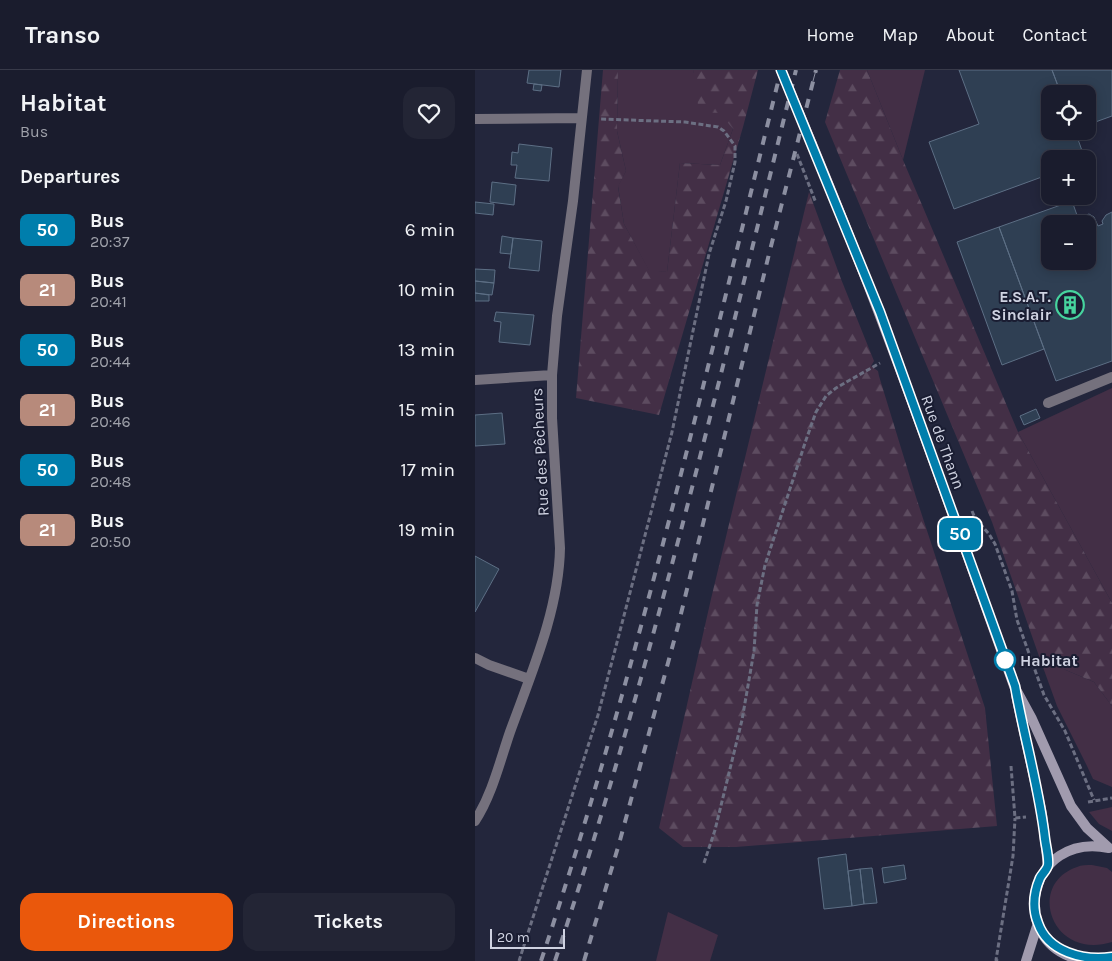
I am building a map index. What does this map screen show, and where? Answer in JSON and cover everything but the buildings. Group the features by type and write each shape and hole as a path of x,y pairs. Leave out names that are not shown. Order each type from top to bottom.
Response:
{"main road":[{"name":"Rue de Thann","path":"781,70 867,278 1015,686"},
{"path":"1015,686 1071,806 1087,828 1110,849"},
{"path":"1015,686 1042,814 1048,866"},
{"path":"1110,849 1082,846 1069,850 1057,857 1048,866 1036,887 1035,912 1038,923 1051,944 1071,957 1083,961 1110,959"},
{"path":"1026,961 1038,923"}],"street":[{"name":"Rue des Pêcheurs","path":"475,821 490,788 529,679 549,619 560,568 551,418 552,375 557,316 573,201 587,70"},
{"path":"475,119 581,118"},
{"path":"475,380 552,375"},
{"path":"1048,403 1112,377"},
{"path":"475,658 529,679"}],"path":[{"path":"519,961 598,715 672,432 709,254 731,182 735,162 735,146 724,130 718,127 685,122 581,118"},
{"path":"704,863 715,830 742,720 754,651 757,605 765,565 806,440 816,412 827,396 836,388 880,364"},
{"path":"969,504 975,518 995,544 1012,591 1017,620 1044,695 1065,731 1095,800"},
{"path":"996,961 1013,856 1015,818"}],"green space":[{"path":"603,70 618,70 617,131 626,171 618,187 624,224 649,270 667,272 680,163 720,165 733,129 720,113 699,112 693,70 758,70 659,415 576,398"},
{"path":"618,70 693,70 695,77 733,129 720,165 680,163 667,272 649,271 624,224 618,186 626,171 617,131"},
{"path":"840,70 867,70 1018,432 1112,603 1112,706 1094,682 1040,659 992,522 825,122"},
{"path":"867,70 925,70 903,160"},
{"path":"809,192 874,361 871,366 878,371 916,497 985,708 997,826 736,847 683,847 659,828 711,599"},
{"path":"1112,388 1112,603 1018,432"},
{"path":"1040,659 1094,682 1112,706 1112,787 1093,779 1057,706"},
{"path":"1112,807 1112,831 1099,824 1089,812"},
{"path":"1092,865 1107,868 1112,872 1112,942 1091,945 1074,941 1061,931 1053,918 1050,903 1052,889 1061,876 1079,866"},
{"path":"668,912 718,935 710,961 656,961"}],"tram line":[{"path":"813,81 816,70"}],"railway":[{"path":"541,961 609,741 640,630 670,518 781,70"},
{"path":"555,961 623,741 654,630 713,406 796,70"},
{"path":"584,961 619,844 678,626 816,70"}],"bus line":[{"name":"50","path":"781,70 880,312 1015,686 1042,814 1048,866 1036,887 1034,899 1038,923 1043,934 1060,952 1083,960 1095,961 1112,957"}],"place":[{"name":"E.S.A.T. Sinclair","path":"1070,305"},
{"name":"Habitat","path":"1005,660"}]}
